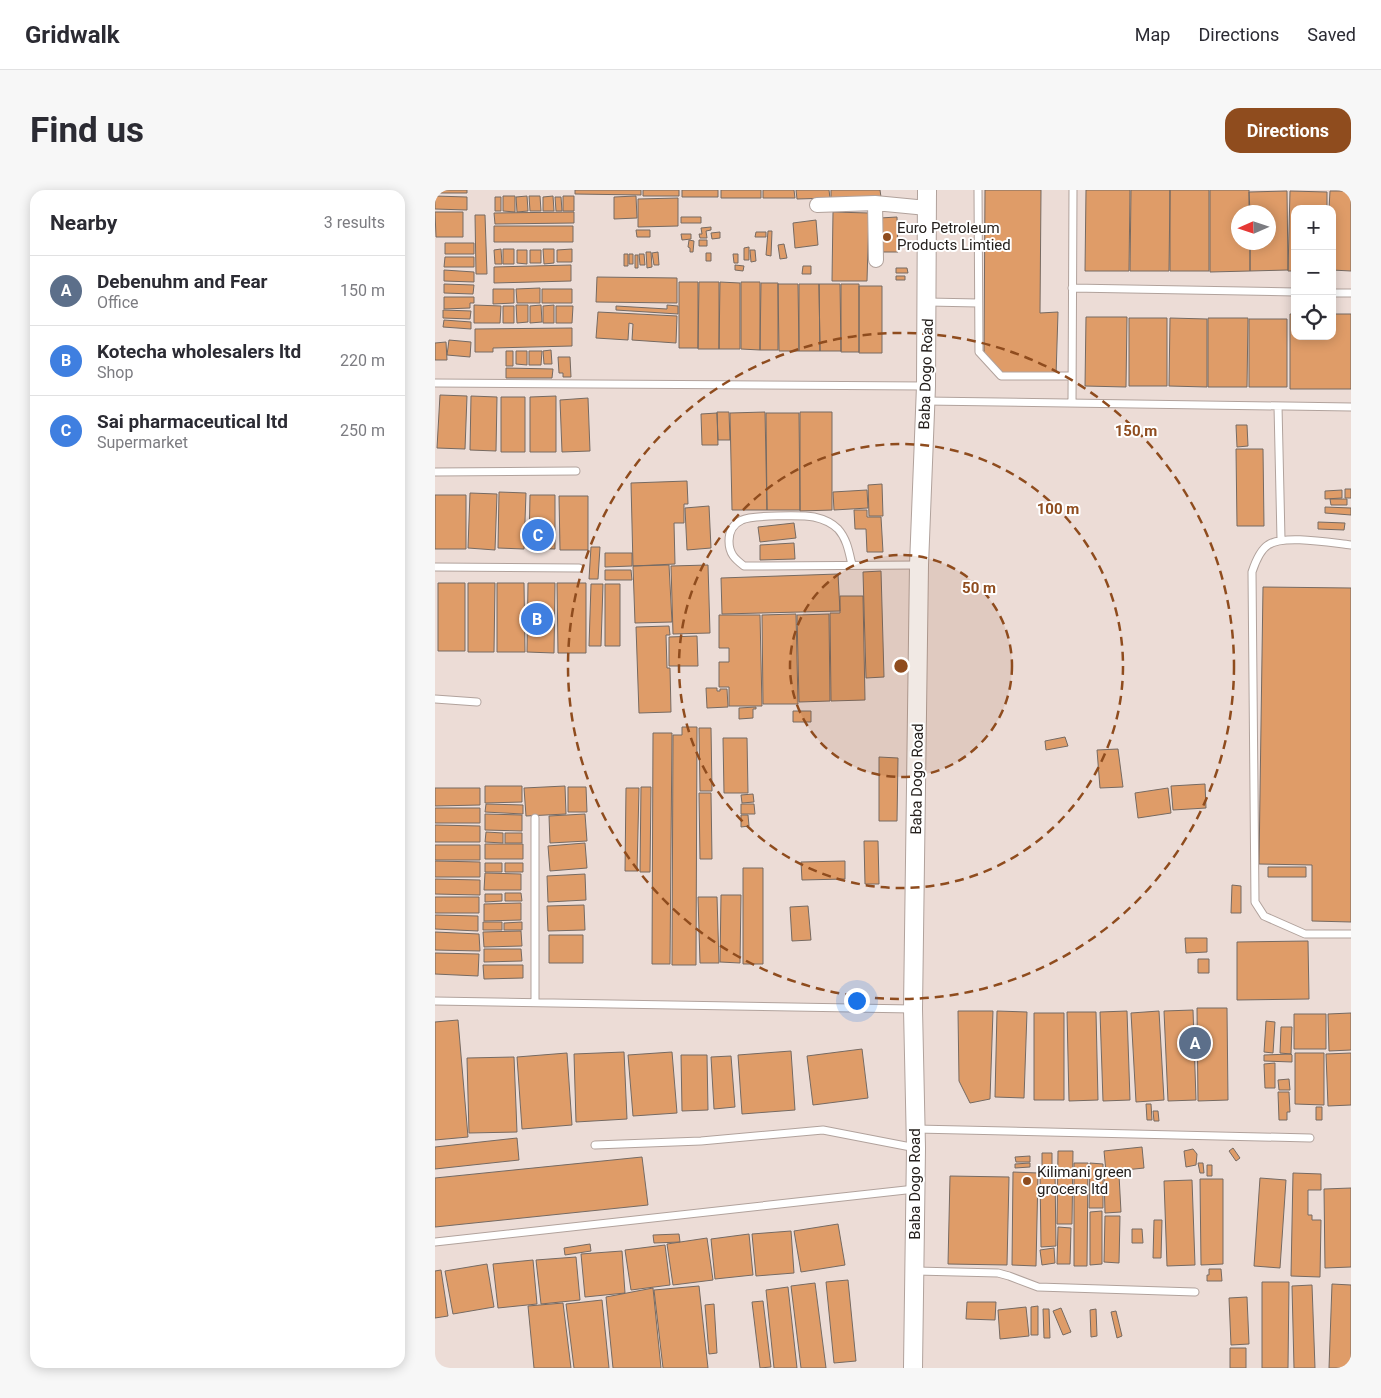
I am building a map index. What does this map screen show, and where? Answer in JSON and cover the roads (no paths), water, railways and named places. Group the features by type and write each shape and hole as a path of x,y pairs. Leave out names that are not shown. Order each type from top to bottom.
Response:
{"street":[{"name":"Baba Dogo Road","path":"913,1368 916,1148 913,1009 919,565 928,302 927,190"},
{"path":"817,205 875,203 927,208"},
{"path":"875,203 877,260"}],"lane":[{"path":"977,190 979,352 1001,376 1071,376"},
{"path":"1072,403 1073,190"},
{"path":"1072,288 1291,292"},
{"path":"1336,293 1351,293"},
{"path":"928,302 977,303"},
{"path":"435,383 926,394 1072,403 1351,407"},
{"path":"1278,406 1281,539"},
{"path":"435,472 576,471"},
{"path":"852,565 847,542 838,529 827,521 813,517 755,517 742,519 734,525 729,534 729,549 733,558 744,566 919,565"},
{"path":"1351,545 1281,539 1267,545 1256,561 1252,572 1255,902 1264,916 1305,934 1351,934"},
{"path":"435,566 579,568"},
{"path":"435,699 477,702"},
{"path":"535,818 535,1002"},
{"path":"435,1002 913,1009"},
{"path":"915,1129 1310,1138"},
{"path":"595,1145 701,1141 823,1130 916,1148"},
{"path":"435,1242 916,1189"},
{"path":"915,1271 998,1273 1039,1287 1195,1292"}],"place":[{"name":"Euro Petroleum Products Limtied","path":"887,237"},
{"name":"Sai pharmaceutical ltd","path":"538,535"},
{"name":"Kotecha wholesalers ltd","path":"537,619"},
{"name":"Debenuhm and Fear","path":"1195,1043"},
{"name":"Kilimani green grocers ltd","path":"1027,1181"}]}
